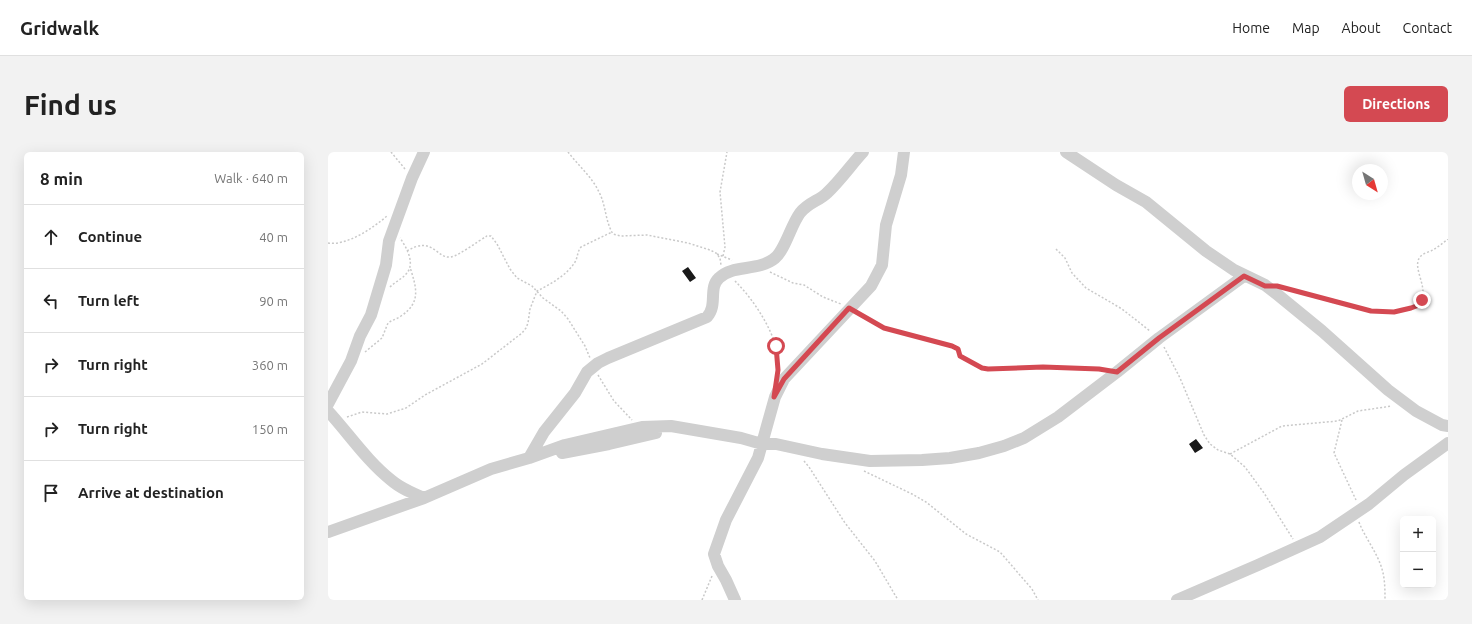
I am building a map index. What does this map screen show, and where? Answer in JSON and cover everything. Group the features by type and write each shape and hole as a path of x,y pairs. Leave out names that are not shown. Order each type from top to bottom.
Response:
{"street":[{"path":"328,404 351,361 360,336 371,314 386,265 389,241 412,178 424,152"},
{"path":"530,458 544,432 570,399 587,372 592,367 608,358 706,317 711,313 713,308 715,282 722,276 765,264 777,256 781,252 791,228 801,212 813,201 827,194 863,152"},
{"path":"735,600 716,562 714,554 723,529 758,458 774,397 784,379 871,286 882,265 886,225 901,175 904,152"},
{"path":"1066,152 1116,185 1146,202 1206,250 1244,276 1265,286 1278,295 1322,331 1388,390 1416,411 1442,425 1448,426"},
{"path":"328,532 424,498 491,469 530,458 565,445 642,427 671,426 742,438 762,444 776,444 822,454 870,461 950,458 979,453 1004,446 1024,438 1058,417 1159,338 1244,276"},
{"path":"332,415 377,468 391,481 405,490 424,498"},
{"path":"530,458 592,448 649,434 686,429"},
{"path":"1176,600 1258,566 1320,537 1359,512 1404,475 1447,447"}],"path":[{"path":"390,152 412,178"},
{"path":"568,152 599,191 612,232 616,235 641,234 659,236 698,245 748,268 768,271 784,279 804,286 822,297 833,300 849,308 884,328 952,346 958,349 960,356 982,368 1057,367 1099,369 1117,372"},
{"path":"723,256 725,247 720,192 727,152"},
{"path":"328,243 333,244 344,242 354,238 389,214"},
{"path":"351,361 364,353 382,338 388,323 401,316 413,303 416,296 407,251 400,237 393,230"},
{"path":"332,415 362,412 386,414 406,408 425,395 482,364 522,333 526,328 530,309 537,291 549,285 566,272 575,262 581,247 612,232"},
{"path":"407,251 414,246 428,246 444,256 449,257 460,253 487,236 491,236 497,244 510,269 517,278 521,281 527,282 568,319 585,346 592,367 614,401 627,415 642,427"},
{"path":"1284,288 1371,311 1394,312 1411,308 1419,305 1424,294 1418,269 1420,256 1433,250 1448,239"},
{"path":"1056,249 1065,258 1072,273 1086,288 1122,309 1159,338 1180,378 1204,435 1210,444 1218,450 1230,454 1245,467 1264,493 1298,547"},
{"path":"716,254 720,258 722,276 735,281 748,296 765,322 776,346 777,376"},
{"path":"389,288 406,274 410,268"},
{"path":"1230,454 1282,426 1333,422 1342,420 1351,413 1358,411 1378,407 1395,406"},
{"path":"1342,420 1334,453 1359,512 1365,537 1382,568 1385,600"},
{"path":"803,460 845,523 875,561 898,600"},
{"path":"859,469 926,502 966,534 1000,552 1032,589 1038,600"},
{"path":"702,600 716,570 716,562"}],"building":[{"path":"688,267 696,278 690,282 682,271"},
{"path":"1196,439 1203,448 1195,453 1189,444"}],"route":[{"path":"776,346 778,370 774,397 784,379 849,308 884,328 900,333 944,342 958,349 960,356 982,368 1057,367 1072,369 1099,369 1117,372 1159,338 1244,276 1265,286 1277,286 1371,311 1394,312 1419,305 1422,300"}]}
